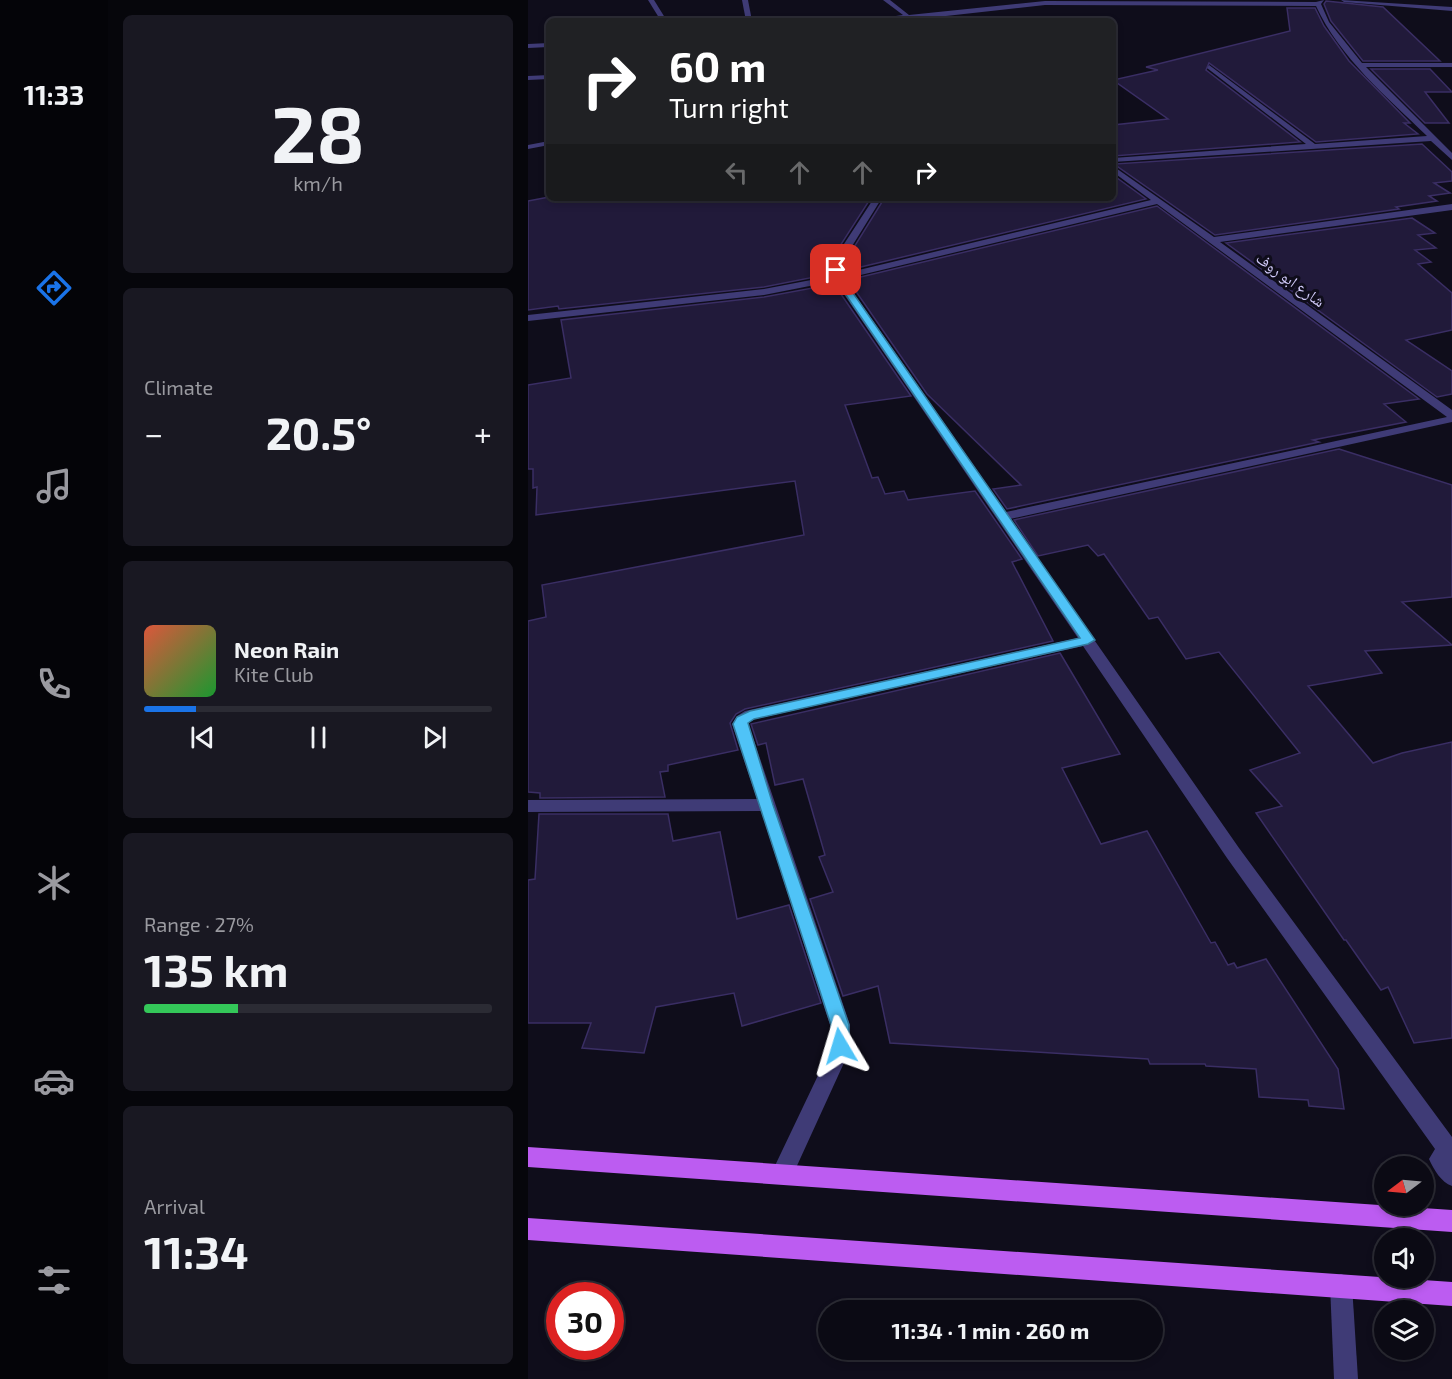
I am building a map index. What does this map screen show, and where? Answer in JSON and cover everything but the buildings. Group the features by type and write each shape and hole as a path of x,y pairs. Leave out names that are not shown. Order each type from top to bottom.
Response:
{"main road":[{"path":"528,1157 1452,1221"},
{"path":"528,1229 1452,1294"}],"street":[{"path":"651,0 662,18"},
{"path":"745,0 749,18"},
{"path":"886,0 910,18"},
{"path":"1344,0 1452,9"},
{"path":"889,18 1043,2 1319,2 1325,20 1361,65 1452,158"},
{"path":"528,46 546,45"},
{"path":"1361,65 1452,65"},
{"path":"1209,67 1314,146"},
{"path":"528,78 546,77"},
{"path":"1116,160 1434,138"},
{"path":"528,147 546,144"},
{"name":"شارع ابو روف","path":"1116,170 1452,417"},
{"path":"876,201 836,264 837,276 1233,853 1448,1149 1440,1158 1452,1176"},
{"path":"528,318 764,292 1158,201"},
{"path":"1213,240 1452,207"},
{"path":"1001,517 1452,417"},
{"path":"782,1174 833,1065 840,1046 840,1025 766,805 740,724 742,720 750,715 1088,640"},
{"path":"528,806 766,805"},
{"path":"1341,1285 1346,1379"}],"route":[{"path":"836,270 837,276 1001,517 1088,640 750,715 742,720 740,724 766,805 840,1025 840,1046"}]}
